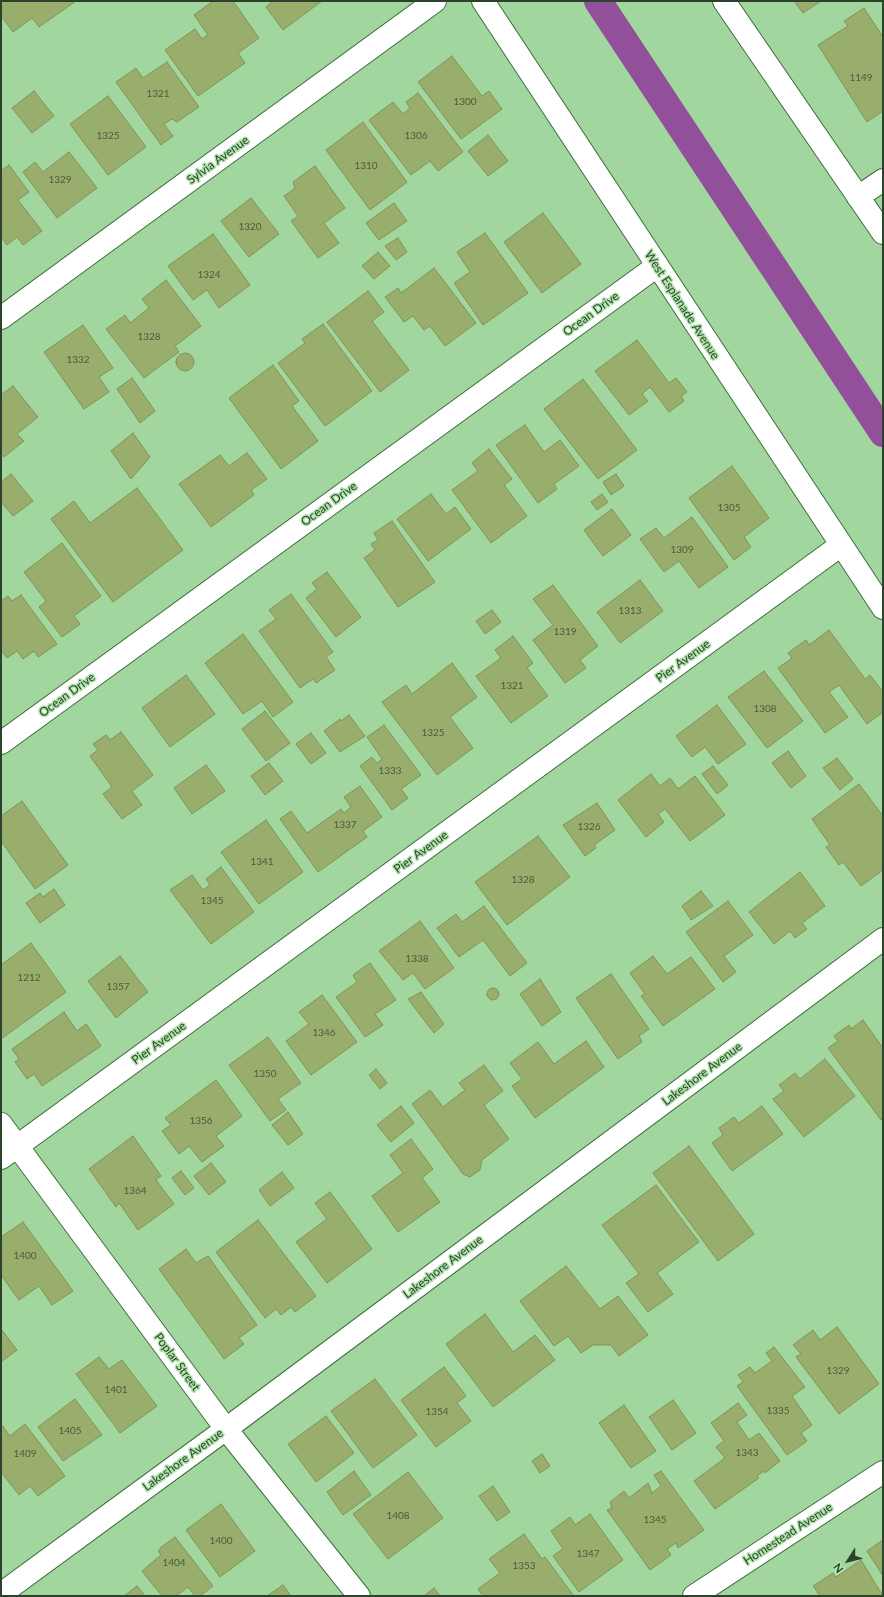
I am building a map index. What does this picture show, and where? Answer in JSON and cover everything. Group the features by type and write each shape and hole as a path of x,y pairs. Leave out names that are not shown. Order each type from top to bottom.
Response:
{"street":[{"name":"Sylvia Avenue","path":"1,318 435,1"},
{"name":"West Esplanade Avenue","path":"482,1 883,608"},
{"path":"724,1 883,234"},
{"path":"858,197 883,180"},
{"name":"Ocean Drive","path":"1,743 657,266"},
{"name":"Pier Avenue","path":"9,1152 842,545"},
{"name":"Lakeshore Avenue","path":"1,1594 226,1429 883,939"},
{"name":"Poplar Street","path":"1,1124 9,1152 359,1596"},
{"name":"Homestead Avenue","path":"694,1596 883,1472"}],"building":[{"path":"1,1 76,1 39,27 32,18 13,32 1,16"},
{"path":"213,1 233,1 259,38 238,53 245,63 198,96 165,50 195,29 202,39 208,35 194,15"},
{"path":"269,1 322,1 283,30 266,7 271,3"},
{"path":"794,1 821,1 803,13"},
{"path":"864,8 883,37 883,111 867,122 818,45 848,26 844,21"},
{"path":"452,56 482,96 489,91 502,109 461,139 418,82"},
{"path":"167,62 199,107 177,122 172,119 164,124 173,136 161,145 116,82 136,68 143,78"},
{"path":"34,91 54,116 32,133 12,108"},
{"path":"418,93 463,152 438,171 430,161 411,175 369,120 393,102 403,114 410,108 406,102"},
{"path":"108,96 146,147 108,175 70,124"},
{"path":"363,122 407,182 370,210 326,150"},
{"path":"488,135 508,161 488,176 468,151"},
{"path":"69,152 97,188 57,218 23,172 35,162 43,172"},
{"path":"9,165 29,192 18,200 42,231 23,245 17,237 7,245 1,237 1,171"},
{"path":"315,166 345,208 324,223 339,243 318,258 291,221 298,216 284,196 295,188 293,182"},
{"path":"251,198 279,234 249,257 221,221"},
{"path":"394,203 407,221 379,240 366,223"},
{"path":"543,213 581,264 542,293 504,242"},
{"path":"485,233 528,293 483,325 454,283 470,272 457,252"},
{"path":"213,234 250,285 219,308 207,290 193,300 168,266"},
{"path":"398,238 407,252 396,260 385,246"},
{"path":"378,252 390,266 374,279 362,266"},
{"path":"434,268 476,323 445,346 430,326 424,330 413,316 404,322 385,297 398,288 401,293"},
{"path":"166,280 201,326 175,346 179,352 144,378 106,329 125,315 130,323 149,308 142,299"},
{"path":"368,291 384,312 372,321 409,370 380,392 327,322"},
{"path":"323,324 372,391 325,426 278,363 305,343 302,339"},
{"path":"83,325 113,368 99,377 109,392 84,409 44,352"},
{"path":"637,340 669,383 676,378 687,392 681,396 684,401 669,412 650,387 642,394 648,401 629,415 595,371"},
{"path":"181,353 189,353 194,358 192,369 189,371 181,371 176,366 176,358"},
{"path":"273,365 299,401 292,406 318,441 281,469 229,398"},
{"path":"132,378 155,411 140,423 117,389"},
{"path":"583,379 637,450 598,479 544,409"},
{"path":"13,386 38,417 17,434 24,441 4,457 1,453 1,395"},
{"path":"525,425 544,452 560,440 579,466 554,484 557,489 538,503 496,445"},
{"path":"133,433 150,457 131,479 111,451"},
{"path":"489,449 512,479 504,485 527,516 491,543 452,490 478,471 472,463"},
{"path":"247,453 267,479 251,490 254,495 211,527 179,484 220,455 229,466"},
{"path":"732,466 769,518 744,537 751,547 734,560 689,498"},
{"path":"11,474 33,501 13,516 1,502 1,482"},
{"path":"616,474 624,486 611,495 603,482"},
{"path":"137,488 183,550 113,602 51,519 74,501 90,523"},
{"path":"431,494 446,514 455,507 471,529 428,561 397,519"},
{"path":"602,494 608,502 597,510 591,502"},
{"path":"612,509 631,535 603,556 584,530"},
{"path":"692,517 728,567 699,588 679,561 664,572 640,539 656,528 664,538"},
{"path":"392,521 435,582 398,607 364,558 375,550 371,544 378,540 374,533"},
{"path":"62,543 101,596 74,616 80,624 62,637 39,607 46,601 24,572"},
{"path":"327,572 361,617 336,637 306,598 317,589 312,583"},
{"path":"640,580 663,611 620,643 597,612"},
{"path":"553,585 598,646 580,660 586,668 565,683 533,640 553,625 533,599"},
{"path":"291,594 333,652 326,657 335,670 316,683 313,679 300,688 259,631 276,619 269,610"},
{"path":"21,595 57,644 38,657 34,651 23,659 17,651 7,658 1,650 1,601 8,596 12,601"},
{"path":"492,610 501,622 485,634 476,621"},
{"path":"829,630 865,679 870,675 883,692 883,712 867,724 839,685 829,692 848,717 825,733 778,668 792,658 788,653 806,640 809,645"},
{"path":"243,634 293,702 273,717 262,701 243,714 205,663"},
{"path":"513,636 533,663 527,668 548,696 511,723 476,676 501,658 495,650"},
{"path":"452,663 477,697 450,717 473,748 437,775 382,702 406,685 412,694"},
{"path":"764,671 803,721 767,748 728,697"},
{"path":"186,675 215,714 170,747 142,708"},
{"path":"717,705 746,744 718,764 705,747 692,757 676,736"},
{"path":"265,711 290,743 266,761 242,729"},
{"path":"349,715 365,736 340,752 324,731 340,719 341,721"},
{"path":"384,725 421,775 401,789 408,798 392,810 360,766 372,757 377,763 382,759 367,737"},
{"path":"121,732 153,775 132,791 142,805 122,819 103,794 112,787 90,756 98,750 93,744 106,735 110,740"},
{"path":"311,733 326,753 311,764 296,744"},
{"path":"788,751 806,776 791,788 772,763"},
{"path":"837,758 853,779 840,790 823,768"},
{"path":"269,763 283,781 265,795 251,776"},
{"path":"206,765 225,791 192,814 174,788"},
{"path":"713,766 728,785 717,794 702,774"},
{"path":"651,774 660,786 670,778 678,789 695,776 725,815 690,841 665,809 658,814 664,822 646,837 618,800"},
{"path":"859,784 883,816 883,870 861,886 843,862 839,865 826,847 830,845 812,819"},
{"path":"360,786 382,817 363,831 367,837 318,872 280,819 291,811 307,833 341,809 344,813 351,807 344,797"},
{"path":"22,801 68,865 35,889 1,841 1,816"},
{"path":"597,803 615,830 594,845 596,848 585,856 563,825"},
{"path":"266,820 303,872 259,904 221,852"},
{"path":"538,836 570,877 507,925 475,882"},
{"path":"221,867 254,912 211,944 170,890 192,875 203,890 210,885 206,879"},
{"path":"800,872 825,906 802,923 807,929 795,938 790,931 774,944 749,912"},
{"path":"54,889 65,905 40,923 26,903 40,893 43,897"},
{"path":"701,891 713,906 691,920 682,906"},
{"path":"728,901 753,935 724,956 736,972 723,982 686,932"},
{"path":"484,906 527,963 510,976 483,940 459,957 437,928 456,914 462,922"},
{"path":"420,921 454,968 425,989 413,973 403,980 379,951"},
{"path":"31,943 66,992 1,1039 1,965"},
{"path":"120,956 148,992 116,1018 88,981"},
{"path":"653,956 667,974 691,957 715,989 663,1026 641,996 645,994 630,973"},
{"path":"370,963 396,1000 375,1014 383,1025 365,1037 336,997 357,982 353,975"},
{"path":"611,974 649,1029 639,1036 642,1042 618,1059 576,998"},
{"path":"540,979 561,1012 542,1026 520,994"},
{"path":"493,988 497,990 499,994 497,998 493,1000 489,998 487,994 489,990"},
{"path":"421,992 444,1024 434,1033 408,999"},
{"path":"322,995 357,1042 311,1075 286,1041 309,1024 299,1012"},
{"path":"64,1012 77,1031 86,1024 101,1046 42,1086 34,1074 27,1079 15,1062 19,1059 12,1049"},
{"path":"863,1020 883,1048 883,1118 881,1120 828,1048 838,1041 834,1036 849,1025 851,1029"},
{"path":"268,1037 301,1083 278,1099 286,1110 270,1121 229,1065"},
{"path":"586,1041 604,1067 535,1118 512,1086 522,1079 510,1063 538,1042 554,1064"},
{"path":"825,1059 855,1096 804,1137 773,1099 784,1091 779,1085 795,1073 800,1079"},
{"path":"484,1065 503,1091 484,1105 509,1139 482,1160 480,1170 470,1177 463,1174 412,1104 430,1090 443,1107 465,1090 459,1083"},
{"path":"376,1069 387,1083 380,1089 369,1075"},
{"path":"216,1080 242,1116 216,1136 224,1146 202,1162 189,1146 179,1154 162,1131 171,1125 165,1118"},
{"path":"401,1106 414,1123 391,1142 377,1125"},
{"path":"762,1106 783,1134 732,1171 712,1143 723,1135 719,1128 734,1117 739,1123"},
{"path":"288,1112 303,1134 288,1145 272,1125"},
{"path":"133,1136 161,1176 156,1180 174,1204 138,1230 119,1203 116,1207 89,1169"},
{"path":"411,1139 433,1169 422,1178 440,1202 398,1232 372,1196 403,1173 390,1155"},
{"path":"689,1146 754,1234 718,1261 653,1173"},
{"path":"211,1163 226,1182 209,1195 194,1176"},
{"path":"181,1171 194,1188 185,1195 172,1178"},
{"path":"282,1172 294,1188 270,1206 259,1190"},
{"path":"656,1185 699,1242 657,1273 673,1294 648,1312 626,1283 639,1274 602,1225"},
{"path":"330,1192 372,1249 327,1283 296,1242 327,1219 315,1203"},
{"path":"258,1220 316,1296 295,1312 291,1307 281,1315 276,1309 265,1318 216,1252"},
{"path":"23,1222 73,1291 52,1305 39,1286 19,1300 1,1275 1,1237"},
{"path":"186,1249 196,1263 208,1256 257,1325 239,1338 244,1344 224,1359 159,1269"},
{"path":"566,1266 600,1309 618,1296 648,1335 619,1356 611,1345 593,1345 581,1353 568,1336 554,1346 520,1301"},
{"path":"485,1314 513,1352 535,1335 555,1360 493,1407 446,1344"},
{"path":"837,1327 879,1384 839,1414 796,1357 801,1354 793,1345 813,1330 820,1340"},
{"path":"1,1329 17,1350 1,1362"},
{"path":"774,1347 805,1387 792,1396 812,1425 801,1433 807,1441 787,1455 737,1386 743,1382 738,1375 750,1367 755,1373 772,1361 766,1353"},
{"path":"99,1357 109,1369 122,1360 157,1406 120,1433 76,1374"},
{"path":"444,1367 466,1396 457,1403 471,1421 436,1447 401,1400"},
{"path":"375,1379 417,1435 373,1468 331,1411"},
{"path":"75,1399 102,1435 63,1461 38,1427"},
{"path":"673,1400 696,1433 672,1450 649,1417"},
{"path":"738,1403 747,1415 737,1422 749,1440 759,1433 780,1461 765,1473 764,1471 757,1476 759,1478 715,1509 694,1481 725,1458 716,1447 724,1441 711,1423"},
{"path":"624,1405 656,1451 631,1468 599,1423"},
{"path":"326,1416 354,1453 316,1482 288,1444"},
{"path":"1,1424 10,1436 25,1424 65,1476 38,1496 30,1486 19,1495 1,1472"},
{"path":"542,1454 550,1466 540,1473 532,1461"},
{"path":"354,1471 371,1495 343,1515 327,1492"},
{"path":"661,1471 704,1530 678,1548 676,1543 667,1549 671,1555 650,1570 607,1510 612,1508 610,1502 624,1491 629,1498 648,1483 652,1493 661,1486 654,1475"},
{"path":"408,1472 443,1518 388,1559 353,1514"},
{"path":"493,1486 510,1512 497,1521 479,1496"},
{"path":"221,1504 255,1551 220,1577 186,1530"},
{"path":"590,1514 623,1560 579,1592 553,1556 563,1549 551,1531 570,1517 575,1525"},
{"path":"524,1534 542,1559 545,1557 574,1596 483,1596 478,1589 500,1573 489,1559"},
{"path":"175,1537 213,1586 200,1596 195,1596 188,1587 176,1596 162,1596 142,1571 161,1555 158,1551 160,1551 160,1548"},
{"path":"883,1540 883,1576 867,1551"},
{"path":"861,1560 883,1596 820,1596 813,1586 833,1573 836,1577"},
{"path":"283,1585 291,1596 267,1596"},
{"path":"137,1586 145,1596 124,1596"},
{"path":"434,1588 440,1596 424,1596"}],"waterway":[{"path":"598,1 883,433"}]}
